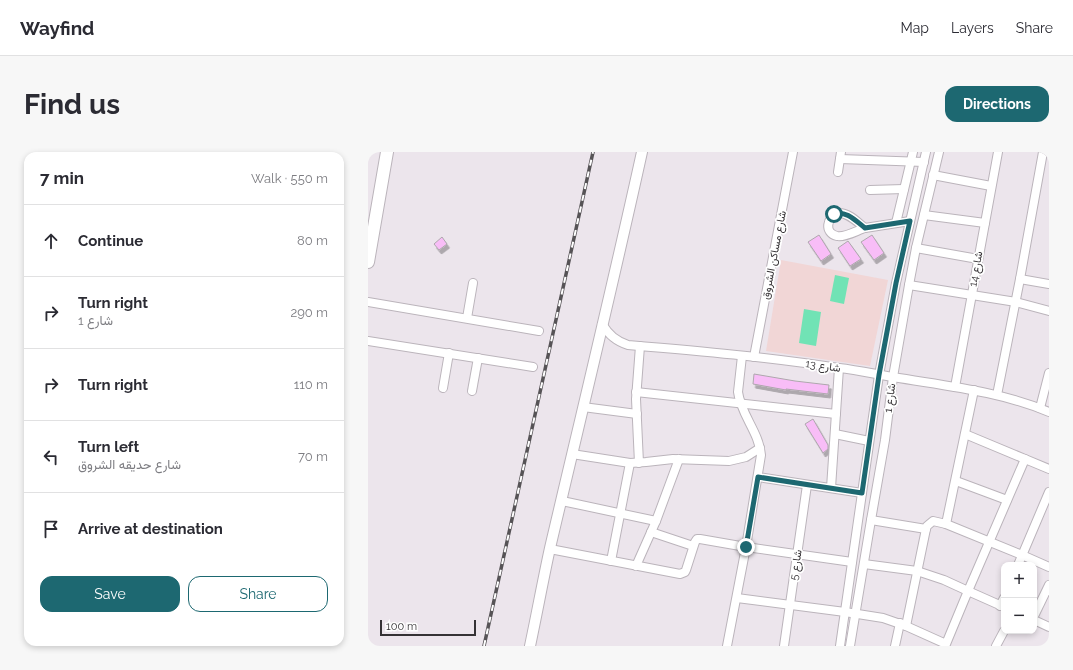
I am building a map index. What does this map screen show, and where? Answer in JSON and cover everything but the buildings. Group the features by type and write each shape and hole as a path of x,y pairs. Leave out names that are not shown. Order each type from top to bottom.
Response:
{"main road":[{"path":"368,262 387,152"}],"street":[{"path":"530,646 550,549 602,324 625,232 642,152"},
{"name":"شارع مساكن الشروق","path":"754,357 793,152"},
{"path":"896,223 913,152"},
{"name":"شارع 1","path":"840,646 879,375 896,283 926,152"},
{"name":"شارع 1","path":"850,646 870,520 885,440 893,378 916,248 939,152"},
{"name":"شارع 14","path":"954,387 998,152"},
{"path":"997,395 1016,302 1043,152"},
{"path":"838,172 841,155 924,162"},
{"path":"933,175 991,186"},
{"path":"870,190 904,189"},
{"path":"924,215 985,223"},
{"path":"865,228 910,221"},
{"path":"916,248 978,259"},
{"path":"1020,278 1049,284"},
{"path":"467,318 473,283"},
{"path":"910,285 1016,302 1049,311"},
{"path":"368,302 539,331"},
{"name":"شارع 13","path":"602,324 611,336 628,345 754,357 840,368 893,378 974,390 1019,401 1049,412"},
{"path":"368,341 533,367"},
{"path":"639,463 636,392 640,346"},
{"path":"443,388 450,353"},
{"path":"728,646 760,462 759,442 740,404 738,392 742,356"},
{"path":"472,391 478,358"},
{"path":"831,488 840,368"},
{"path":"1040,408 1049,373"},
{"path":"946,524 974,390"},
{"path":"636,392 836,414"},
{"path":"583,407 637,414"},
{"path":"835,434 869,440"},
{"path":"965,434 1049,469"},
{"path":"572,454 630,463 679,458 729,461 746,457 760,448"},
{"path":"636,566 656,521 679,458"},
{"path":"737,598 883,618 903,624 947,645 968,591 1025,459"},
{"path":"611,561 630,463"},
{"path":"758,477 862,493"},
{"path":"956,481 1007,500"},
{"name":"شارع 5","path":"784,646 807,485"},
{"path":"1019,562 1049,494"},
{"path":"562,501 656,521"},
{"path":"870,520 926,529"},
{"path":"895,646 903,624 926,529 927,526 933,522 946,524 1049,567"},
{"path":"651,532 693,546"},
{"path":"550,549 682,574 686,570 693,546 697,539 852,562"},
{"path":"864,564 917,571 944,580 1001,607"},
{"path":"1037,610 1049,585"},
{"path":"1037,621 1049,627"},
{"path":"996,646 1002,634"}],"shaded area":[{"path":"781,260 888,280 870,366 766,351"}],"green space":[{"path":"835,275 849,278 844,304 830,301"},
{"path":"804,309 821,312 816,346 799,343"}],"railway":[{"path":"484,646 593,152"}],"route":[{"path":"746,547 758,477 862,493 879,375 896,283 910,221 865,228 848,215 843,213 834,214"}]}
